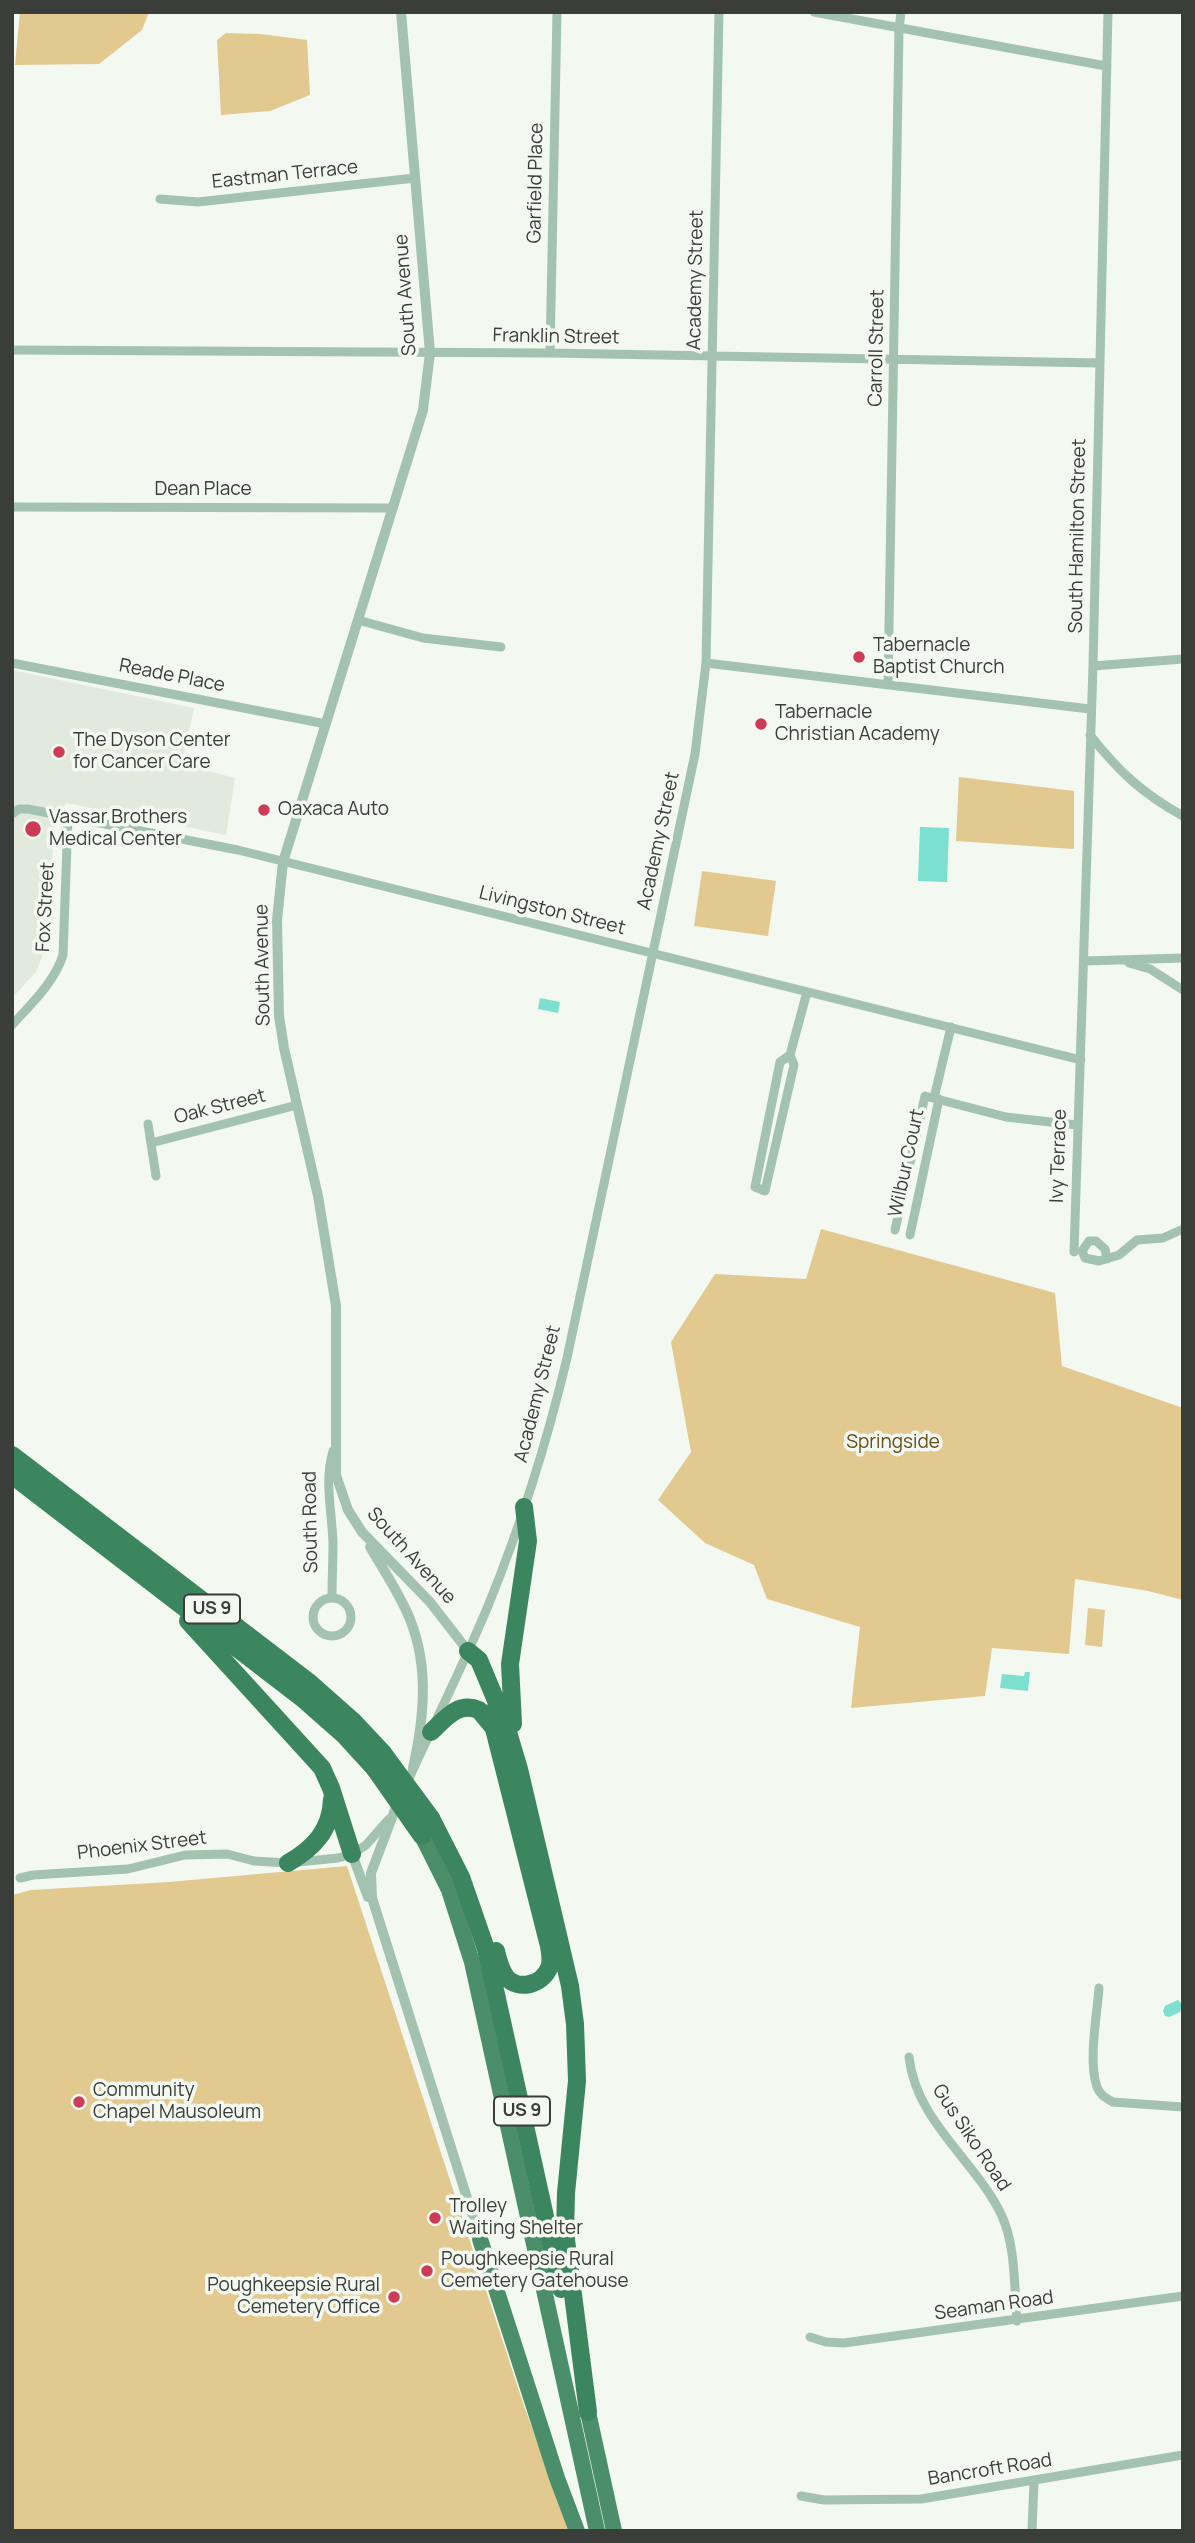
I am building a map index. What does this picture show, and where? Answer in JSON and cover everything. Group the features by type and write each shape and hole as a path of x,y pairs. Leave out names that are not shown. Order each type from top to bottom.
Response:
{"highway":[{"path":"12,1447 35,1472"},
{"name":"US 9","path":"12,1455 310,1684 353,1721 422,1836 456,1907 472,1962 597,2531"},
{"name":"US 9","path":"12,1475 379,1761 431,1818 454,1859 486,1949 614,2531"},
{"path":"519,1769 510,1676 513,1636 528,1541 524,1507"},
{"path":"155,1585 317,1762 331,1788 352,1854"},
{"path":"454,1859 475,1893 506,1976 520,1985 531,1984 540,1979 549,1968 550,1950 496,1736 470,1666 468,1651"},
{"path":"468,1651 479,1660 491,1685 519,1769 566,1967 575,2024 577,2081 566,2183 565,2232 588,2412"},
{"path":"431,1732 456,1710 471,1707 486,1716 496,1736"},
{"path":"288,1863 309,1849 323,1834 331,1815 331,1788"},
{"path":"480,2239 557,2478 577,2531"}],"street":[{"name":"South Avenue","path":"401,12 430,353 423,410 283,862 277,920 279,1016 320,1205 336,1306 335,1446 339,1487 354,1521 430,1602 468,1651"},
{"name":"Garfield Place","path":"550,354 557,12"},
{"name":"Academy Street","path":"468,1651 524,1507 548,1436 695,754 706,663 719,12"},
{"path":"814,12 1107,66"},
{"name":"Carroll Street","path":"888,685 898,29 901,12"},
{"name":"South Hamilton Street","path":"1081,1060 1108,12"},
{"name":"Eastman Terrace","path":"160,199 198,202 415,178"},
{"name":"Franklin Street","path":"12,350 550,354 1100,363"},
{"name":"Dean Place","path":"12,507 393,508"},
{"path":"358,620 423,638 500,647"},
{"path":"1093,666 1183,659"},
{"name":"Reade Place","path":"12,663 326,724"},
{"path":"706,663 1090,709"},
{"path":"1090,735 1127,778 1157,802 1183,816"},
{"name":"Livingston Street","path":"12,814 28,809 239,850 1081,1060"},
{"name":"Fox Street","path":"12,1025 59,968 62,955 68,817"},
{"path":"1084,961 1169,961 1183,958"},
{"path":"1113,959 1150,969 1183,990"},
{"path":"790,1055 780,1062 755,1187 765,1191 794,1065 790,1055 807,992"},
{"name":"Wilbur Court","path":"895,1230 951,1027"},
{"name":"Ivy Terrace","path":"1074,1252 1081,1060"},
{"path":"932,1098 1006,1117 1077,1125"},
{"name":"Wilbur Court","path":"910,1235 932,1098"},
{"name":"Oak Street","path":"151,1143 298,1105"},
{"path":"148,1124 156,1176"},
{"path":"1107,1259 1119,1255 1137,1240 1163,1238 1183,1229"},
{"name":"South Road","path":"332,1598 333,1542 328,1489 329,1468 335,1446"},
{"path":"354,1521 406,1610 418,1642 424,1699 413,1768"},
{"name":"South Road","path":"332,1598 345,1604 351,1617 346,1631 331,1637 318,1631 312,1617 318,1604 332,1598"},
{"path":"374,1909 370,1889 371,1873 413,1768 468,1651"},
{"path":"396,1807 375,1838 352,1854 374,1909 480,2239"},
{"name":"Phoenix Street","path":"20,1878 148,1865 185,1855 227,1854 254,1861 288,1863 352,1854"},
{"path":"1099,1988 1094,2055 1097,2088 1103,2097 1113,2102 1183,2107"},
{"name":"Gus Siko Road","path":"909,2057 911,2073 924,2106 1002,2216 1011,2248 1017,2321"},
{"name":"Seaman Road","path":"810,2337 826,2342 844,2343 1183,2297"},
{"name":"Bancroft Road","path":"801,2496 824,2500 921,2499 1183,2455"},
{"path":"1032,2531 1034,2481"}],"shaded area":[{"name":"Vassar Brothers Medical Center","path":"12,670 194,708 182,764 235,778 226,835 66,803 53,824 51,934 36,972 12,998"}],"green space":[{"path":"20,12 149,12 142,30 99,64 15,65"},
{"path":"226,33 307,40 310,95 270,111 221,115 217,40"},
{"path":"959,777 1074,791 1074,849 956,841"},
{"path":"702,871 776,881 768,936 694,926"},
{"name":"Springside","path":"821,1229 1055,1293 1062,1366 1183,1408 1183,1600 1148,1591 1075,1579 1069,1654 992,1648 985,1696 851,1708 860,1627 767,1599 754,1565 705,1543 658,1500 691,1452 671,1342 715,1274 806,1279"},
{"path":"1088,1608 1105,1610 1102,1647 1085,1645"},
{"path":"347,1866 524,2406 571,2531 12,2531 12,1895 31,1890 169,1882"}],"water":[{"path":"920,827 949,828 947,882 918,881"},
{"path":"540,998 560,1002 558,1013 538,1009"},
{"path":"1025,1672 1030,1672 1028,1691 1000,1688 1002,1674 1024,1676"},
{"path":"1178,2000 1183,2005 1180,2012 1165,2016 1165,2006"}],"place":[{"name":"Tabernacle Baptist Church","path":"859,657"},
{"name":"Tabernacle Christian Academy","path":"761,724"},
{"name":"The Dyson Center for Cancer Care","path":"59,752"},
{"name":"Oaxaca Auto","path":"264,810"},
{"name":"Vassar Brothers Medical Center","path":"33,829"},
{"name":"Community Chapel Mausoleum","path":"79,2102"},
{"name":"Trolley Waiting Shelter","path":"435,2218"},
{"name":"Poughkeepsie Rural Cemetery Gatehouse","path":"427,2271"},
{"name":"Poughkeepsie Rural Cemetery Office","path":"394,2297"}]}
